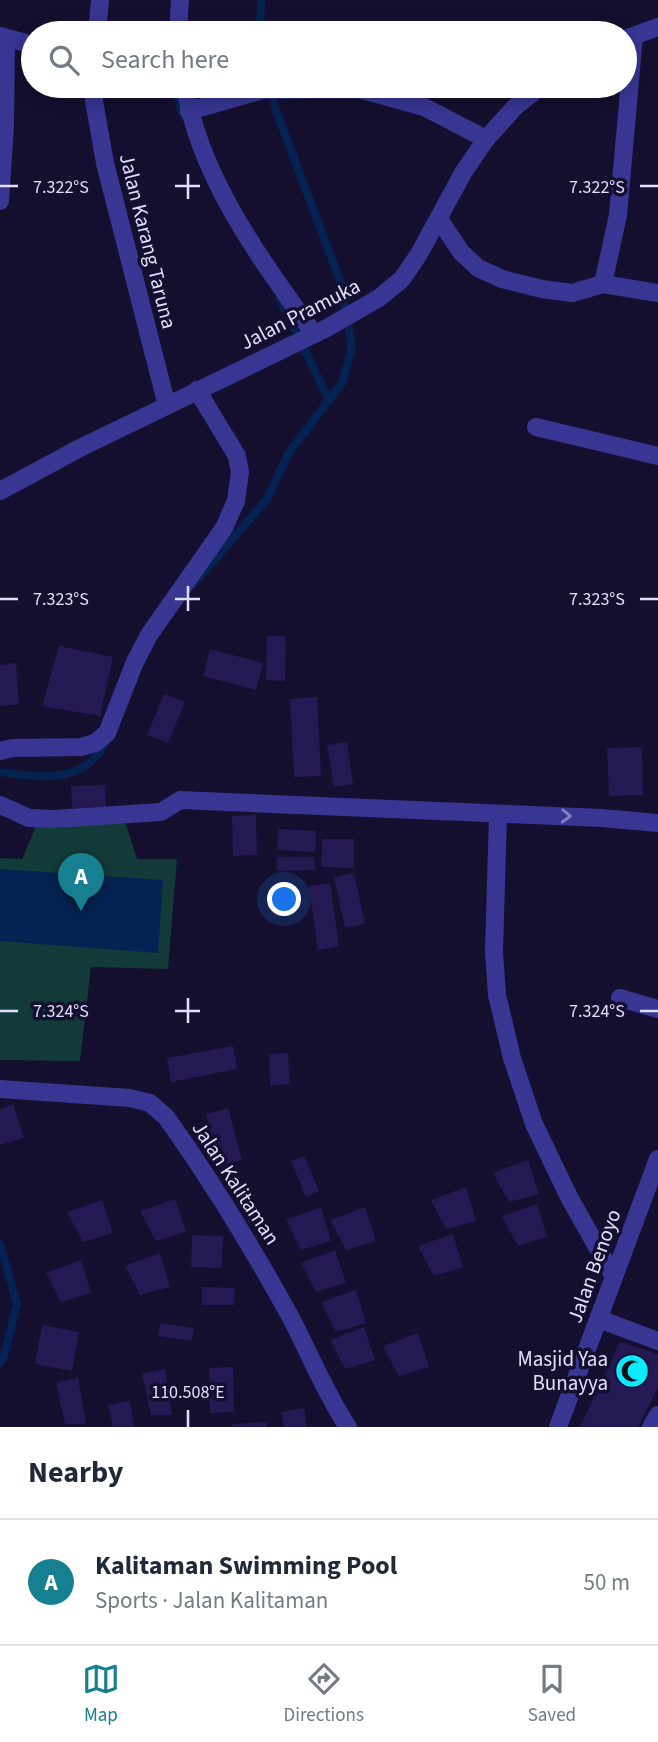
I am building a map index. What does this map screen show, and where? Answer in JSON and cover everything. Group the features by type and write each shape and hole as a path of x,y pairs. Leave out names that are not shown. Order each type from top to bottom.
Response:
{"street":[{"path":"98,21 100,0"},
{"path":"179,21 180,0"},
{"path":"637,35 658,27"},
{"path":"0,201 5,125 3,37 21,42"},
{"name":"Jalan Karang Taruna","path":"95,98 105,163 167,407"},
{"path":"187,98 189,111 223,194 275,279 316,334"},
{"path":"189,111 235,98"},
{"path":"392,98 424,107 486,139"},
{"name":"Jalan Pramuka","path":"0,491 80,448 316,334 379,298 402,279 439,219 463,173 486,139 526,98"},
{"path":"603,285 618,215 626,98"},
{"path":"439,219 461,252 478,268 502,279 572,293 603,285 658,292"},
{"path":"0,751 12,748 81,747 95,743 107,733 135,662 149,635 224,528 236,501 240,472 237,456 197,390"},
{"path":"536,427 658,456"},
{"path":"0,805 29,818 161,812 180,800 658,823"},
{"path":"498,814 494,952 497,995 512,1058 534,1124 569,1197 614,1277"},
{"path":"621,998 658,1009"},
{"name":"Jalan Kalitaman","path":"0,1089 130,1098 150,1103 166,1117 260,1262 337,1411 348,1427"},
{"name":"Jalan Benoyo","path":"558,1427 658,1159"},
{"path":"599,1319 658,1341"},
{"path":"652,1427 658,1415"},
{"path":"652,1427 658,1425"}],"green space":[{"path":"125,821 137,859 177,859 168,969 91,967 80,1061 0,1060 0,858 22,859 38,822"}],"water":[{"path":"0,869 163,880 158,953 0,941"}],"building":[{"path":"267,636 286,636 285,681 266,680"},
{"path":"59,646 113,657 100,716 42,706"},
{"path":"210,649 263,663 256,690 203,676"},
{"path":"16,663 19,704 0,706 0,665"},
{"path":"164,694 185,702 168,743 147,735"},
{"path":"317,697 321,776 294,777 290,699"},
{"path":"347,742 353,784 334,787 327,745"},
{"path":"642,747 643,795 609,796 607,748"},
{"path":"105,785 106,807 72,808 71,786"},
{"path":"256,815 257,855 233,856 232,816"},
{"path":"278,829 316,831 315,852 277,850"},
{"path":"322,839 354,839 354,868 321,867"},
{"path":"277,857 314,857 315,870 277,871"},
{"path":"354,873 365,924 345,928 334,877"},
{"path":"330,883 339,946 318,950 309,886"},
{"path":"233,1046 237,1069 171,1082 167,1058"},
{"path":"288,1053 290,1084 270,1086 269,1054"},
{"path":"13,1104 24,1138 0,1145 0,1109"},
{"path":"228,1108 242,1160 220,1166 206,1114"},
{"path":"304,1156 319,1191 306,1197 291,1161"},
{"path":"528,1160 539,1194 509,1202 493,1173"},
{"path":"466,1187 476,1221 446,1229 431,1200"},
{"path":"175,1199 186,1232 156,1241 140,1211"},
{"path":"102,1200 113,1233 83,1242 67,1212"},
{"path":"537,1204 547,1237 518,1246 502,1216"},
{"path":"321,1207 331,1241 301,1250 286,1220"},
{"path":"365,1207 376,1241 346,1250 330,1220"},
{"path":"453,1234 463,1267 434,1276 418,1246"},
{"path":"192,1235 223,1236 222,1268 191,1267"},
{"path":"335,1250 346,1283 316,1292 301,1263"},
{"path":"160,1253 170,1287 140,1295 125,1266"},
{"path":"81,1260 91,1293 61,1302 46,1273"},
{"path":"202,1287 235,1288 234,1305 202,1305"},
{"path":"356,1290 366,1323 336,1332 321,1302"},
{"path":"160,1323 194,1328 192,1341 158,1336"},
{"path":"42,1325 79,1332 72,1371 35,1364"},
{"path":"364,1327 375,1360 345,1369 330,1340"},
{"path":"418,1333 429,1367 399,1376 383,1346"},
{"name":"Masjid Yaa Bunayya","path":"620,1342 658,1354 658,1388 638,1427 580,1427"},
{"path":"233,1367 234,1412 210,1413 209,1368"},
{"path":"165,1369 172,1415 151,1415 142,1374"},
{"path":"78,1378 86,1424 65,1424 56,1382"},
{"path":"130,1401 134,1427 113,1427 108,1405"},
{"path":"304,1408 307,1427 284,1427 281,1412"},
{"path":"267,1422 267,1427 232,1427 232,1424"}],"waterway":[{"path":"260,21 261,0"},
{"path":"178,98 183,115"},
{"path":"194,584 267,499 288,454 342,383 352,348 342,286 273,98"},
{"path":"280,299 329,400"},
{"path":"0,772 48,776 77,771 89,764 108,737"},
{"path":"0,1244 17,1304 0,1363"}],"place":[{"name":"Kalitaman Swimming Pool","path":"81,911"},
{"name":"Masjid Yaa Bunayya","path":"632,1371"}]}
